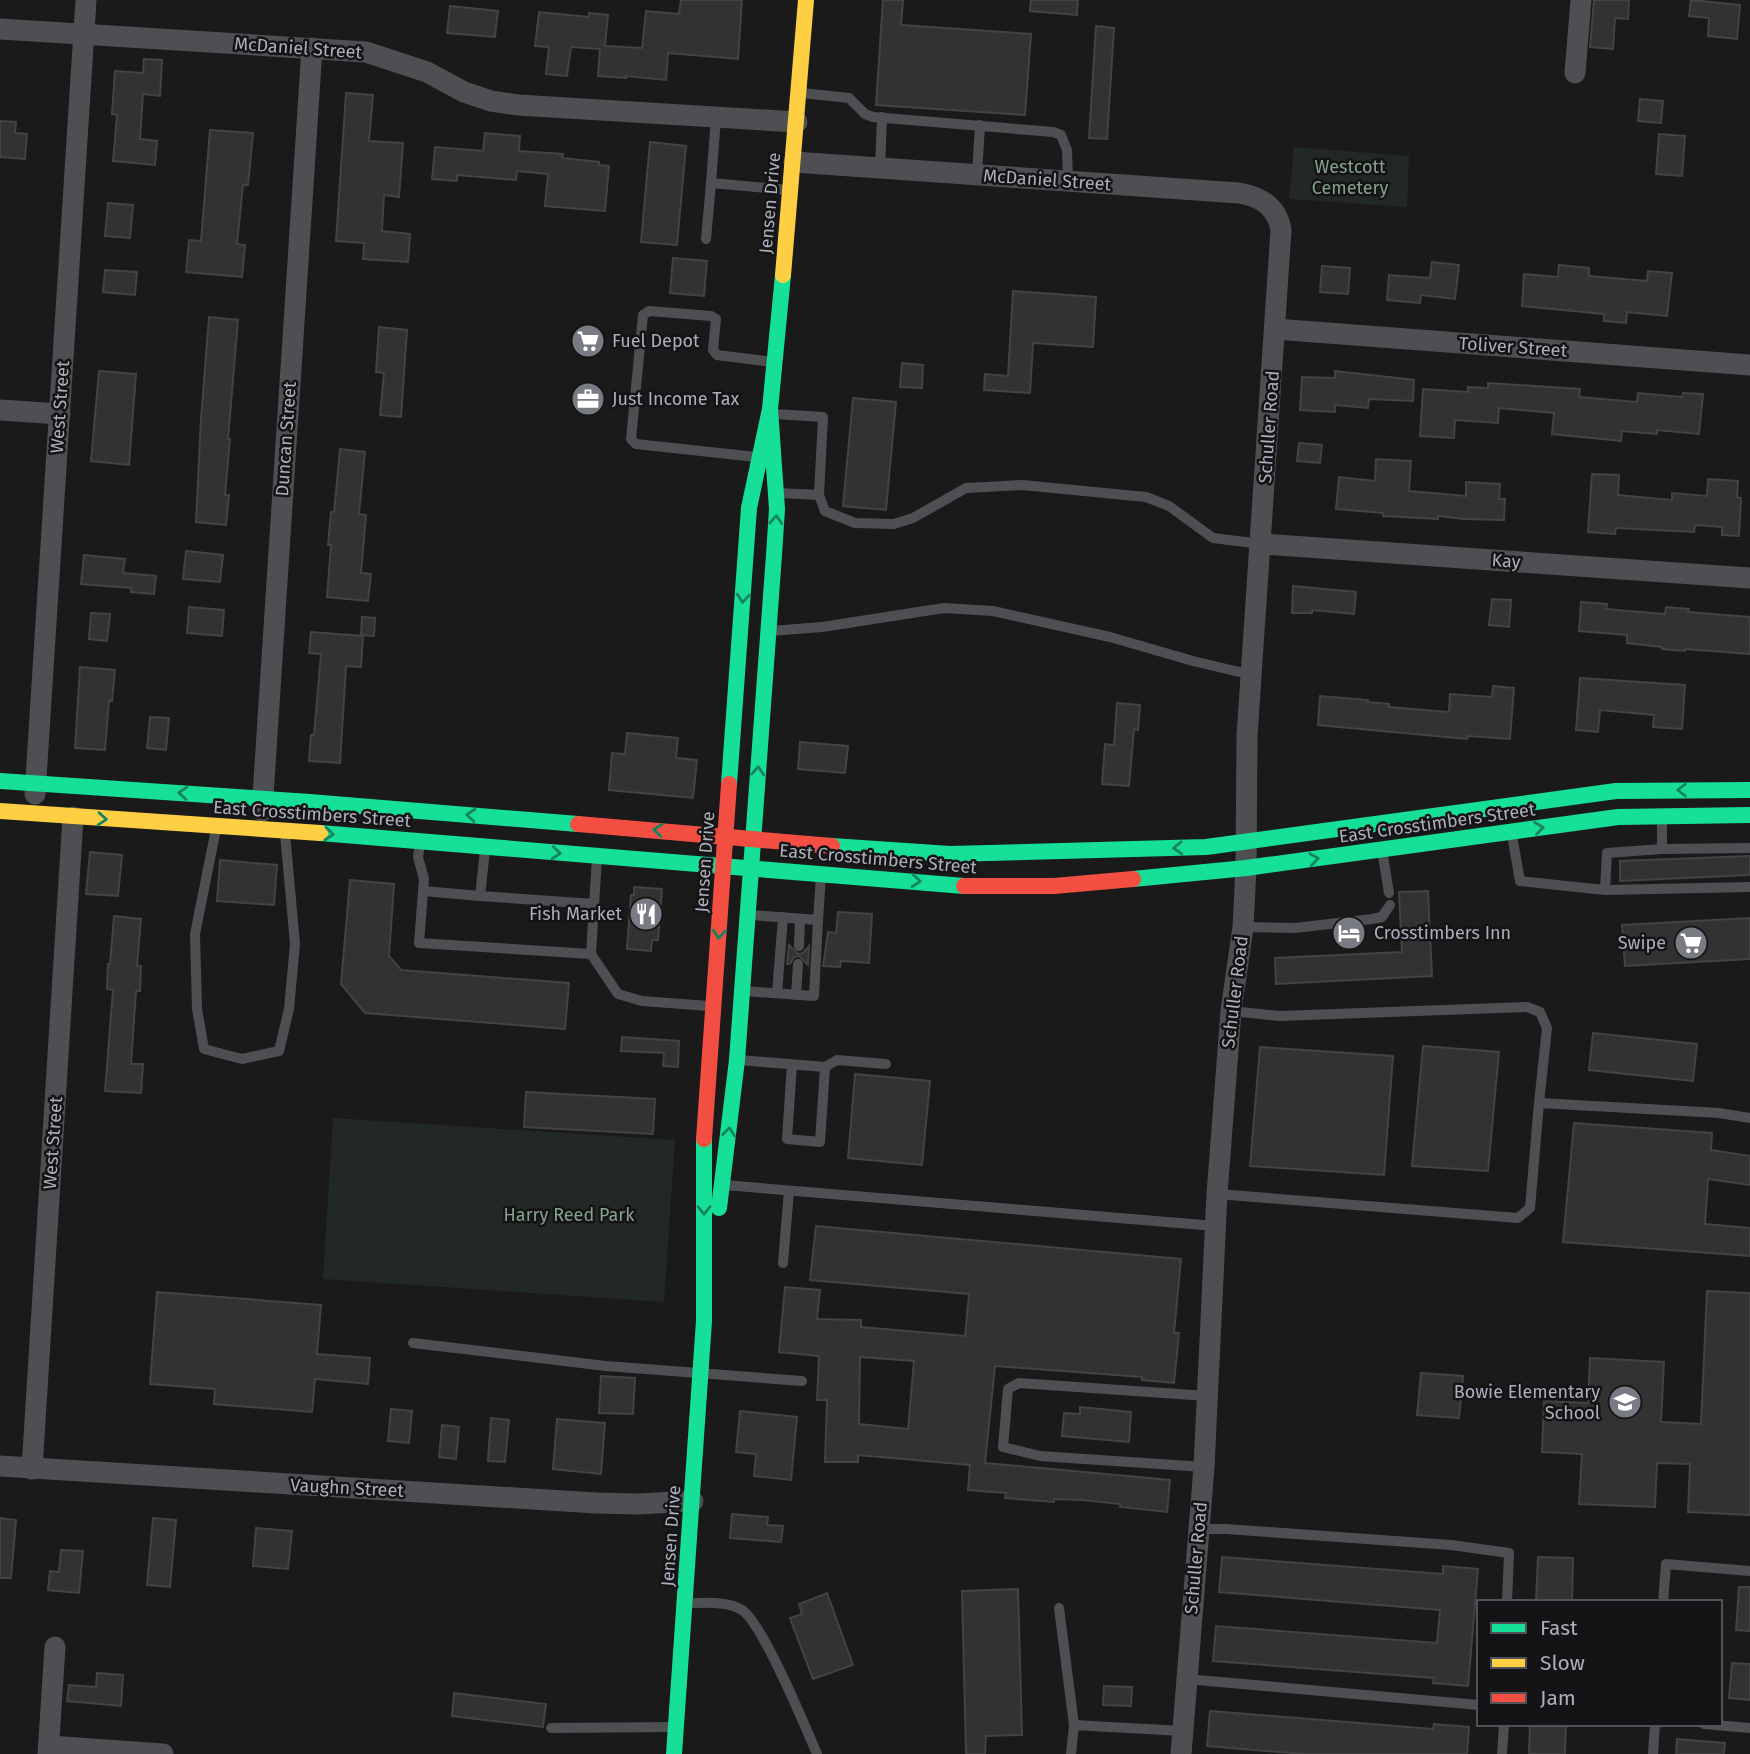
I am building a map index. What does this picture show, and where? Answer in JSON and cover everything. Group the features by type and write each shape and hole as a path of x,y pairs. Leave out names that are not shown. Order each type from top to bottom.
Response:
{"main road":[{"name":"Jensen Drive","path":"674,1754 694,1501 704,1321 703,1155 749,508 770,412 794,162 806,0"},
{"name":"Jensen Drive","path":"704,1321 737,1060 774,555 776,493 770,412"},
{"path":"746,552 774,555"},
{"name":"East Crosstimbers Street","path":"0,781 422,811 818,846 950,854 1049,870 1246,868 1618,817 1750,815"},
{"name":"East Crosstimbers Street","path":"0,811 285,830 982,887 1049,870 1616,791 1750,790"},
{"path":"1506,806 1512,832"},
{"path":"420,841 422,811"}],"street":[{"name":"West Street","path":"34,814 86,0"},
{"path":"1575,73 1581,0"},
{"name":"McDaniel Street","path":"0,29 366,52 427,72 464,92 491,101 518,105 797,122"},
{"name":"Duncan Street","path":"261,829 312,48"},
{"name":"McDaniel Street","path":"794,162 1256,196 1278,216 1281,230"},
{"name":"Schuller Road","path":"1181,1754 1204,1467 1217,1194 1231,1011 1243,927 1247,736 1281,230"},
{"name":"Toliver Street","path":"1275,330 1750,365"},
{"path":"0,410 60,414"},
{"name":"Kay","path":"1262,544 1750,578"},
{"name":"West Street","path":"32,1469 73,817"},
{"name":"Vaughn Street","path":"0,1466 596,1503 694,1501"},
{"path":"55,1647 48,1750 163,1754"}],"lane":[{"path":"799,93 849,98 865,114 882,117 1044,130 1061,135 1067,150 1068,181"},
{"path":"880,168 882,117"},
{"path":"706,239 716,118"},
{"path":"977,175 980,125"},
{"path":"711,183 791,190"},
{"path":"759,457 636,444 631,439 643,315 649,311 711,316 716,319 713,350 717,355 775,362"},
{"path":"770,412 823,417 819,495 825,511 855,523 894,524 913,518 966,488 1022,485 1146,497 1169,506 1213,538 1262,544"},
{"path":"776,493 819,495"},
{"path":"768,631 822,627 944,608 993,611 1110,637 1252,675"},
{"path":"1662,815 1662,849"},
{"path":"216,826 195,934 197,1009 204,1049 242,1059 279,1051 289,1009 295,944 285,830"},
{"path":"1512,832 1520,881 1605,890 1750,887"},
{"path":"420,841 418,857 424,879 419,943 590,954"},
{"path":"480,896 485,847"},
{"path":"1605,890 1607,853 1750,848"},
{"path":"1382,850 1389,892"},
{"path":"597,856 590,954 618,994 642,1001 714,1007"},
{"path":"741,991 814,996 821,873"},
{"path":"423,891 594,904"},
{"path":"1243,927 1295,928 1372,919 1382,917 1390,905"},
{"path":"747,915 818,920"},
{"path":"778,993 783,917"},
{"path":"799,946 800,919"},
{"path":"796,995 798,964"},
{"path":"1217,1194 1518,1218 1530,1208 1547,1028 1540,1012 1527,1007 1280,1016 1231,1011"},
{"path":"737,1060 825,1067 837,1060 886,1065"},
{"path":"792,1064 787,1139 820,1142 825,1067"},
{"path":"1539,1103 1719,1113 1750,1118"},
{"path":"704,1182 1215,1226"},
{"path":"783,1264 789,1191"},
{"path":"412,1343 606,1366 802,1381"},
{"path":"1204,1467 1040,1456 1003,1447 1007,1389 1019,1383 1207,1396"},
{"path":"1198,1529 1437,1544 1509,1553 1507,1600"},
{"path":"1663,1600 1666,1564 1750,1571"},
{"path":"686,1602 724,1604 742,1610 758,1627 817,1754"},
{"path":"1059,1608 1074,1725 1071,1754"},
{"path":"1186,1679 1477,1705"},
{"path":"1074,1725 1182,1731"},
{"path":"1502,1754 1504,1726"},
{"path":"1653,1754 1655,1726"},
{"path":"1722,1726 1750,1728"},
{"path":"551,1728 676,1727"}],"green space":[{"name":"Westcott Cemetery","path":"1294,147 1409,156 1407,207 1289,199"},
{"name":"Harry Reed Park","path":"333,1118 675,1140 664,1302 323,1279"}],"building":[{"path":"681,0 742,0 738,59 668,53 666,80 598,76 600,49 571,47 567,76 546,74 549,47 535,46 539,12 589,17 589,13 608,15 605,46 642,48 646,11 679,14"},
{"path":"883,0 903,0 901,25 1031,34 1025,115 876,105"},
{"path":"1031,0 1078,0 1077,15 1030,11"},
{"path":"1594,0 1629,0 1628,19 1615,18 1613,49 1590,47"},
{"path":"1691,0 1740,5 1737,39 1708,36 1709,18 1689,16"},
{"path":"450,6 498,11 495,37 447,33"},
{"path":"1096,26 1114,28 1107,139 1089,138"},
{"path":"144,59 162,60 160,96 143,94 140,139 157,141 155,165 113,161 117,115 112,114 115,71 143,73"},
{"path":"346,93 373,95 369,141 403,143 399,197 384,195 382,231 410,234 408,262 363,259 364,243 336,241"},
{"path":"1640,99 1663,101 1661,123 1638,121"},
{"path":"0,121 16,122 15,133 27,134 25,159 0,157"},
{"path":"210,130 253,133 248,185 243,185 237,244 245,245 242,277 186,272 189,240 201,241"},
{"path":"485,133 520,136 519,151 563,154 562,158 599,162 599,165 609,166 605,211 545,206 548,174 517,171 516,180 457,175 457,181 432,179 435,147 483,151"},
{"path":"1659,134 1685,136 1682,176 1656,174"},
{"path":"650,142 686,146 677,245 641,242"},
{"path":"108,203 133,205 130,238 105,236"},
{"path":"673,258 707,261 704,296 670,293"},
{"path":"1432,262 1459,265 1455,299 1421,295 1420,303 1387,300 1389,275 1430,278"},
{"path":"1559,265 1589,268 1589,276 1647,281 1648,271 1672,273 1667,316 1627,312 1626,323 1604,321 1604,314 1522,306 1524,274 1558,277"},
{"path":"1322,266 1350,268 1348,294 1320,292"},
{"path":"105,270 137,272 135,295 103,292"},
{"path":"1013,291 1096,297 1093,347 1033,343 1030,393 984,390 985,374 1008,376"},
{"path":"209,317 238,320 228,439 225,495 229,495 226,525 196,522"},
{"path":"379,327 407,330 401,417 380,415 384,373 376,372"},
{"path":"902,363 923,365 922,388 900,387"},
{"path":"99,371 136,374 129,465 91,461"},
{"path":"1335,371 1414,380 1413,401 1369,399 1368,408 1335,405 1335,412 1300,410 1302,377 1335,378"},
{"path":"1488,383 1580,389 1579,397 1637,402 1638,393 1682,397 1683,393 1703,394 1699,434 1657,430 1657,434 1622,431 1621,441 1552,434 1554,413 1499,408 1498,423 1455,420 1454,438 1420,436 1423,389 1468,392 1468,387 1488,388"},
{"path":"853,398 896,402 886,510 843,506"},
{"path":"1299,443 1322,445 1320,463 1297,461"},
{"path":"340,449 365,452 359,514 366,515 361,573 371,574 368,601 327,597 331,545 328,545"},
{"path":"1376,459 1411,461 1409,491 1466,496 1466,482 1500,484 1499,499 1505,499 1504,520 1383,516 1383,513 1336,509 1339,477 1375,481"},
{"path":"1592,474 1619,475 1618,495 1672,500 1672,493 1707,496 1708,479 1738,481 1737,497 1741,498 1739,536 1722,535 1722,527 1695,525 1694,532 1616,528 1615,534 1588,532"},
{"path":"186,551 223,555 220,582 183,579"},
{"path":"84,555 125,559 123,573 156,576 154,594 131,592 131,588 81,584"},
{"path":"1293,586 1356,592 1354,614 1312,610 1312,613 1292,613"},
{"path":"1492,599 1511,600 1509,627 1489,625"},
{"path":"1581,602 1607,604 1606,609 1665,614 1666,607 1689,609 1688,612 1750,617 1750,654 1662,649 1627,643 1627,635 1579,631"},
{"path":"189,607 224,610 222,636 187,633"},
{"path":"91,613 110,614 107,641 89,639"},
{"path":"362,617 375,618 374,636 361,635"},
{"path":"311,632 363,636 361,667 346,666 340,763 309,761 321,654 309,653"},
{"path":"80,667 115,670 112,701 109,700 105,750 75,748"},
{"path":"1580,678 1685,685 1682,729 1653,727 1654,715 1600,710 1598,732 1576,730"},
{"path":"1493,686 1514,688 1510,739 1468,736 1467,739 1318,725 1320,696 1368,700 1367,702 1389,704 1389,707 1449,712 1450,694 1492,697"},
{"path":"1117,703 1140,705 1138,730 1134,729 1129,786 1102,784 1105,744 1114,745"},
{"path":"150,717 169,718 166,750 147,748"},
{"path":"627,733 678,738 676,758 697,760 693,798 609,790 612,753 625,754"},
{"path":"800,742 848,746 845,773 798,769"},
{"path":"90,852 122,855 118,896 86,894"},
{"name":"Swipe","path":"1750,856 1750,875 1620,881 1620,861"},
{"path":"220,860 277,865 274,905 217,901"},
{"path":"350,880 394,884 389,956 401,970 569,983 565,1029 365,1013 341,984"},
{"name":"Fish Market","path":"634,887 662,889 658,940 652,940 651,951 627,949"},
{"path":"1428,891 1432,976 1276,984 1275,958 1402,952 1399,892"},
{"path":"838,912 872,914 869,963 841,961 840,967 823,966 828,932 836,933"},
{"path":"114,916 141,919 137,966 141,966 140,991 136,991 131,1064 143,1064 141,1093 105,1091 113,990 107,989 108,964"},
{"path":"1750,918 1750,959 1625,966 1622,925"},
{"path":"789,945 798,954 803,953 809,946 808,965 799,956 787,964"},
{"path":"1593,1033 1697,1044 1693,1081 1589,1070"},
{"path":"622,1037 679,1041 678,1067 663,1066 664,1053 621,1051"},
{"path":"1423,1046 1499,1052 1488,1171 1412,1166"},
{"path":"1260,1047 1393,1056 1384,1175 1250,1166"},
{"path":"855,1074 930,1081 922,1165 848,1158"},
{"path":"526,1092 655,1099 653,1134 524,1127"},
{"path":"1574,1123 1712,1133 1711,1150 1750,1156 1750,1185 1708,1179 1705,1224 1750,1228 1750,1256 1563,1242"},
{"path":"816,1226 1181,1259 1174,1333 1179,1333 1174,1383 1142,1380 1142,1377 995,1366 985,1463 1170,1480 1167,1512 1082,1500 1054,1499 1054,1502 1005,1498 1006,1493 968,1490 970,1465 858,1455 858,1462 825,1462 827,1400 817,1400 819,1356 779,1352 785,1287 820,1290 817,1319 861,1320 861,1327 965,1336 969,1294 810,1280","holes":["860,1357 914,1361 908,1429 859,1424"]},
{"name":"Bowie Elementary School","path":"1707,1291 1750,1293 1750,1515 1688,1512 1690,1464 1657,1463 1655,1507 1579,1504 1582,1454 1542,1452 1544,1401 1588,1403 1590,1358 1664,1362 1661,1422 1701,1424"},
{"path":"157,1292 321,1305 317,1354 370,1358 368,1384 315,1379 312,1412 214,1404 215,1389 150,1384"},
{"path":"1421,1373 1463,1376 1459,1418 1417,1415"},
{"path":"601,1376 635,1378 633,1414 599,1413"},
{"path":"1080,1407 1131,1412 1129,1442 1062,1436 1064,1413 1080,1414"},
{"path":"391,1409 412,1411 409,1443 388,1441"},
{"path":"740,1411 797,1417 791,1480 754,1476 756,1454 736,1452"},
{"path":"491,1418 509,1420 505,1462 488,1461"},
{"path":"557,1419 605,1423 601,1474 553,1469"},
{"path":"442,1425 459,1427 456,1459 439,1457"},
{"path":"732,1514 768,1517 767,1525 783,1526 781,1542 730,1538"},
{"path":"0,1518 16,1520 11,1578 0,1578"},
{"path":"153,1518 176,1520 170,1587 147,1585"},
{"path":"256,1528 292,1531 288,1569 253,1566"},
{"path":"61,1550 83,1551 79,1593 48,1590 50,1571 59,1572"},
{"path":"1222,1557 1443,1574 1443,1566 1478,1569 1468,1686 1433,1683 1434,1678 1213,1661 1216,1626 1437,1643 1440,1610 1219,1592"},
{"path":"1538,1557 1573,1558 1572,1600 1536,1600"},
{"path":"1739,1587 1750,1587 1750,1631 1736,1630"},
{"path":"1018,1589 1022,1735 986,1736 985,1754 966,1754 962,1591"},
{"path":"827,1593 853,1665 813,1679 790,1618 802,1614 799,1604"},
{"path":"1732,1663 1750,1664 1750,1700 1729,1698"},
{"path":"97,1673 123,1675 121,1706 67,1701 69,1685 96,1687"},
{"path":"1104,1686 1132,1687 1131,1706 1103,1705"},
{"path":"454,1693 546,1704 543,1727 452,1716"},
{"path":"1210,1711 1433,1729 1434,1724 1469,1727 1467,1754 1303,1754 1207,1746"},
{"path":"1530,1726 1566,1726 1565,1754 1529,1754"},
{"path":"1677,1739 1725,1743 1724,1754 1676,1754"}],"traffic: fast":[{"path":"719,1208 737,1060 774,555 777,509 770,409 783,275"},
{"path":"729,784 749,508 770,409"},
{"path":"0,781 578,824"},
{"path":"832,846 950,854 1206,847 1616,791 1750,790"},
{"path":"1133,879 1246,868 1618,817 1750,815"},
{"path":"320,833 964,886"},
{"path":"674,1754 704,1321 704,1139"}],"traffic: slow":[{"path":"783,275 806,0"},
{"path":"0,811 320,833"}],"traffic: jam":[{"path":"704,1139 729,784"},
{"path":"578,824 832,846"},
{"path":"964,886 1054,886 1133,879"}],"place":[{"name":"Fuel Depot","path":"588,341"},
{"name":"Just Income Tax","path":"588,399"},
{"name":"Fish Market","path":"646,914"},
{"name":"Crosstimbers Inn","path":"1349,933"},
{"name":"Swipe","path":"1691,943"},
{"name":"Bowie Elementary School","path":"1625,1402"}]}
